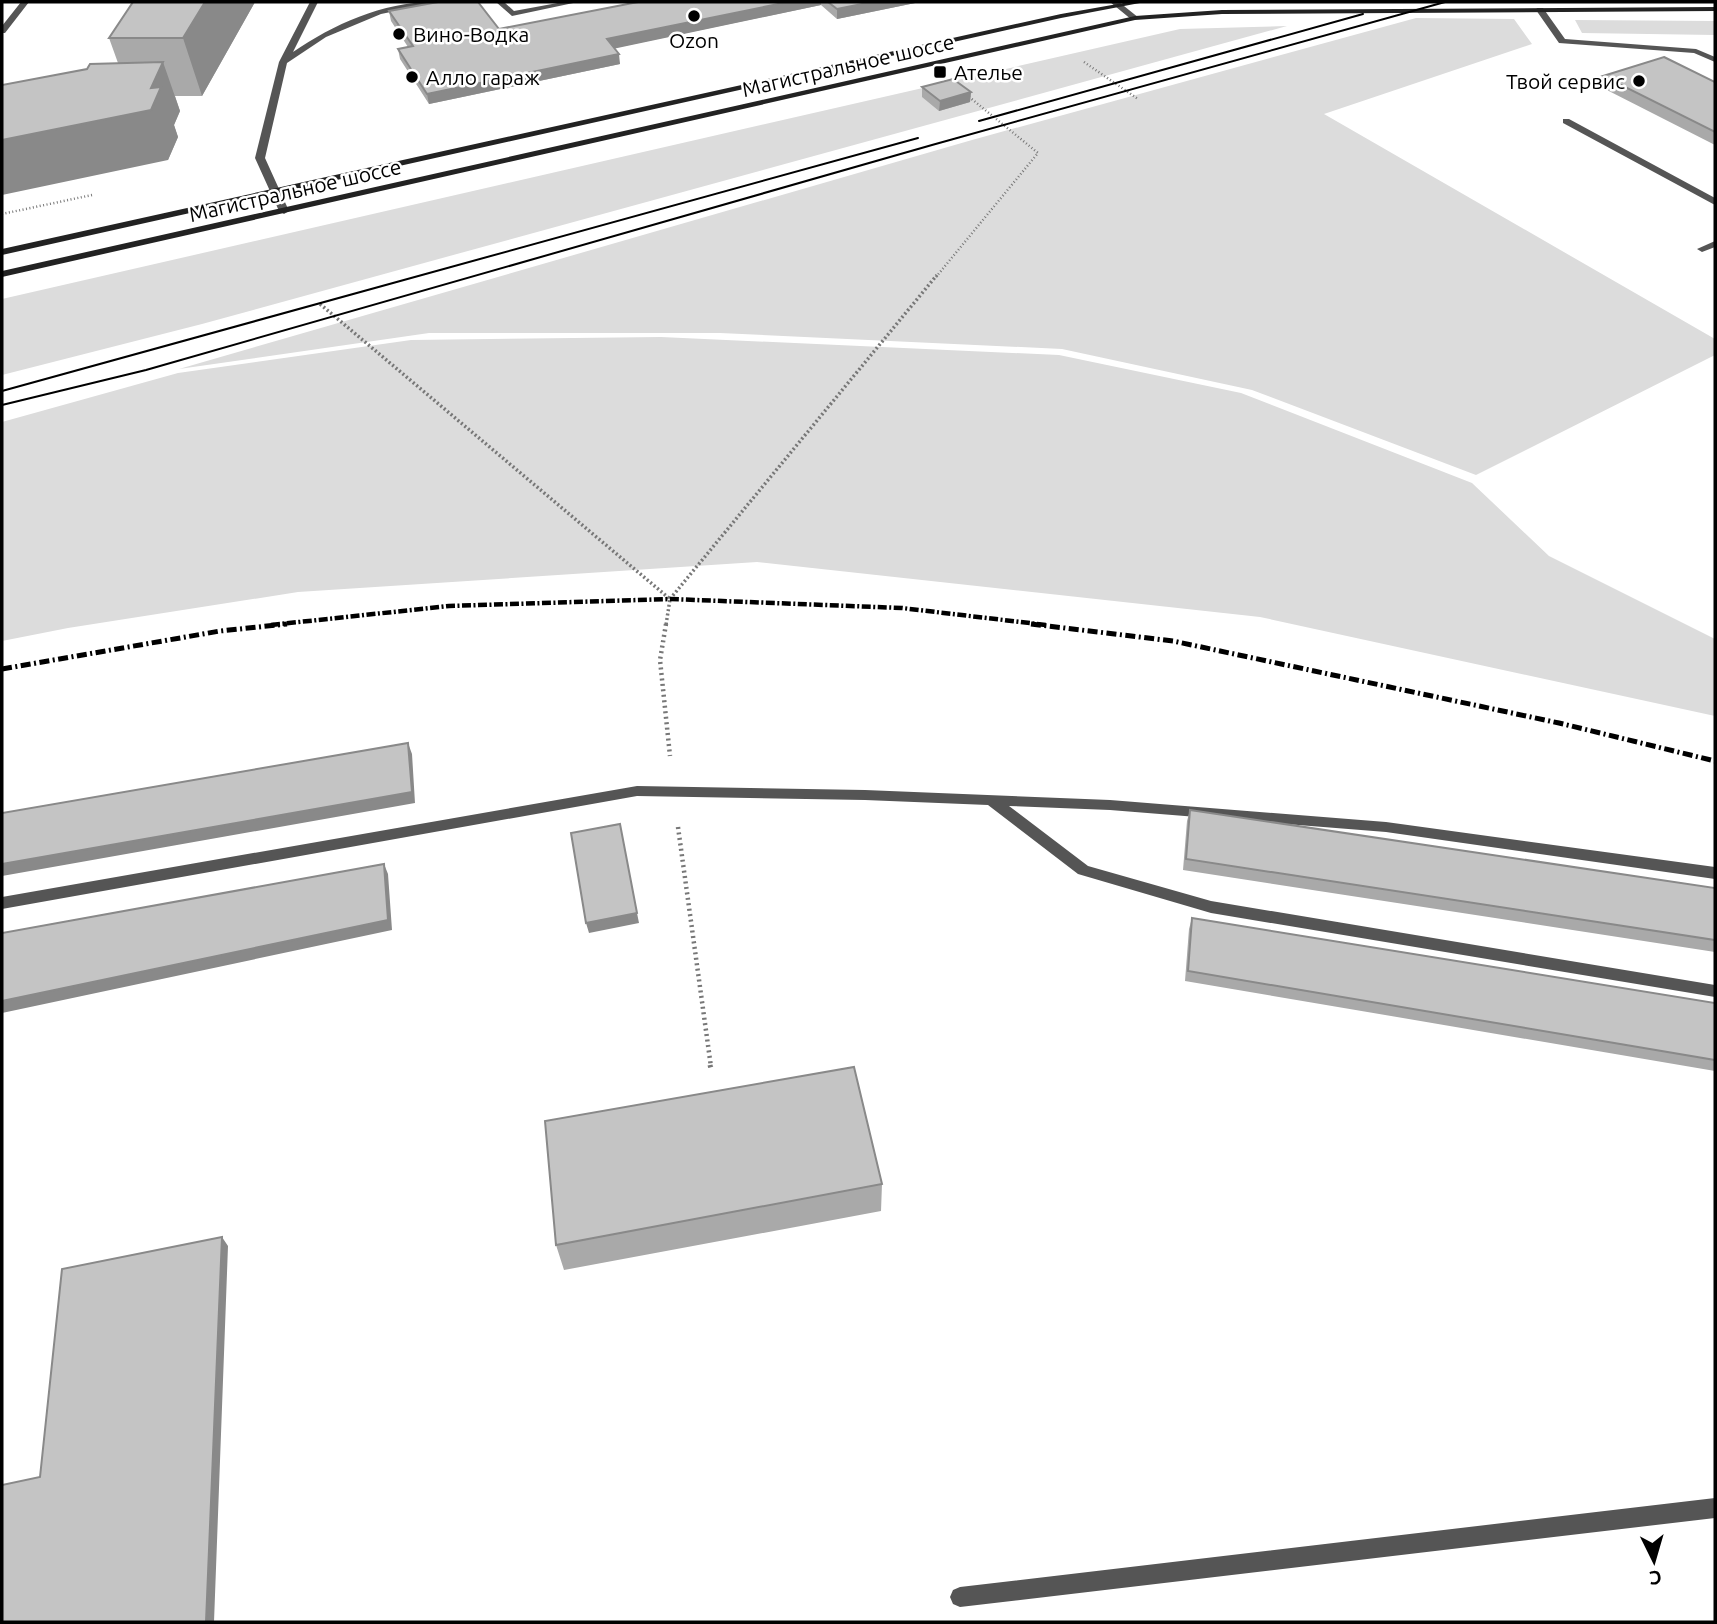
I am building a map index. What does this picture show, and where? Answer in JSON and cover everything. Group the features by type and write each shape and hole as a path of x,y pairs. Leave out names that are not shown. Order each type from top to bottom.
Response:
{"main road":[{"name":"Магистральное шоссе","path":"2,251 1061,16 1116,4 1140,2"},
{"path":"1357,2 1380,10"},
{"name":"Магистральное шоссе","path":"2,275 1135,18 1222,12 1715,9"}],"lane":[{"path":"2,32 25,2"},
{"path":"284,211 260,158 283,62 314,2"},
{"path":"283,62 323,34 379,12 435,2"},
{"path":"500,2 512,14 574,2"},
{"path":"1116,4 1135,18"},
{"path":"1540,10 1562,41 1696,51 1715,60"},
{"path":"1566,121 1715,202"},
{"path":"1702,249 1715,244"},
{"path":"2,903 637,792 1110,805 1386,827 1715,873"},
{"path":"991,800 1083,870 1211,907 1715,991"},
{"path":"960,1597 1715,1508"}],"path":[{"path":"1074,56 1138,99"},
{"path":"711,1069 673,792 660,660 670,599 1038,153 963,92"},
{"path":"320,304 670,599"}],"shaded area":[{"path":"1416,18 1514,19 1532,44 1324,114 1715,339 1715,355 1476,475 1252,390 1062,349 720,333 429,333 179,369 972,140"},
{"path":"1575,20 1715,21 1715,35 1582,33"},
{"path":"1287,26 202,324 2,375 2,299 1180,29"},
{"path":"661,337 1059,355 1241,393 1472,483 1549,556 1715,639 1715,716 1260,617 757,562 298,592 2,641 2,422 178,373 411,340"}],"building":[{"path":"133,2 205,2 183,38 109,38"},
{"path":"438,2 478,2 499,29 638,2 788,2 607,39 619,54 427,94 398,49 413,46 389,11"},
{"path":"828,2 872,2 837,9"},
{"path":"1664,57 1715,82 1715,132 1603,76"},
{"path":"163,62 151,88 161,87 151,110 2,140 2,85 87,69 90,64"},
{"path":"953,79 971,92 940,101 922,87"},
{"path":"408,743 412,792 2,864 2,813"},
{"path":"1190,810 1715,888 1715,940 1186,859"},
{"path":"620,824 637,913 586,923 571,833"},
{"path":"384,864 388,920 2,1001 2,933"},
{"path":"1192,918 1715,1003 1715,1060 1188,971"},
{"path":"854,1067 882,1184 556,1245 545,1121"},
{"path":"222,1237 206,1622 2,1622 2,1485 40,1477 62,1269"}],"tram line":[{"path":"2,405 146,370 932,145 1445,2"},
{"path":"979,121 1363,14"},
{"path":"2,391 918,138"}],"railway":[{"path":"271,625 449,606 670,599 902,608 1046,625"},
{"path":"2,669 220,631 287,624"},
{"path":"1031,624 1173,641 1559,723 1715,761"}],"place":[{"name":"Ozon","path":"694,16"},
{"name":"Вино-Водка","path":"399,34"},
{"name":"Ателье","path":"940,72"},
{"name":"Алло гараж","path":"412,77"},
{"name":"Твой сервис","path":"1639,81"}]}
